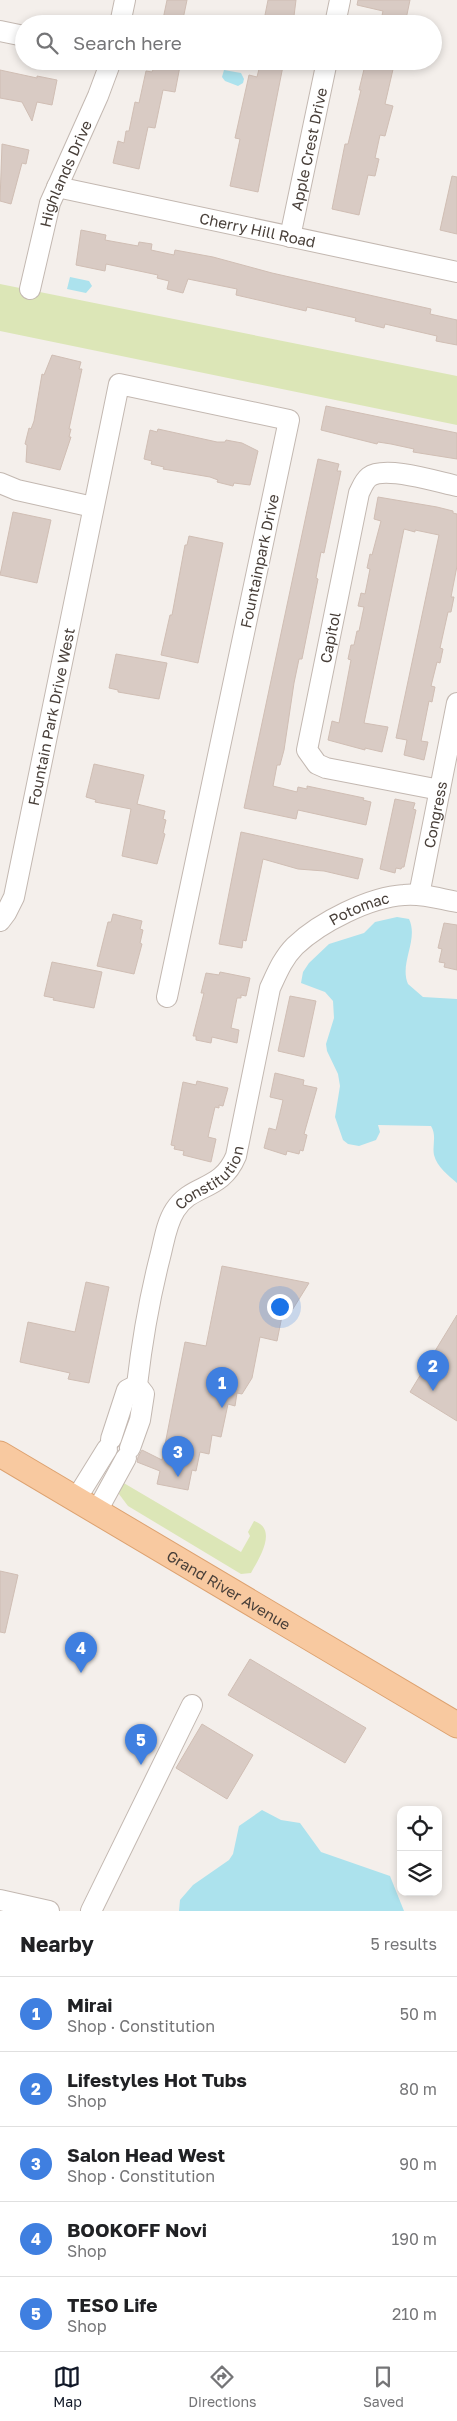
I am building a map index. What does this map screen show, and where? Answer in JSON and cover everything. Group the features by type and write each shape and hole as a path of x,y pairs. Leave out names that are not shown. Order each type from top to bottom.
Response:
{"main road":[{"name":"Grand River Avenue","path":"0,1454 457,1725"}],"street":[{"path":"122,15 125,0"},
{"path":"337,15 340,0"},
{"path":"0,31 15,34"},
{"name":"Highlands Drive","path":"30,289 48,209 108,70"},
{"name":"Apple Crest Drive","path":"290,237 325,70"},
{"name":"Cherry Hill Road","path":"57,187 457,272"},
{"name":"Fountainpark Drive","path":"93,508 118,384 289,420 167,997"},
{"name":"Capitol","path":"440,790 326,768 317,764 307,750 359,493 365,481 370,476 386,472 457,486"},
{"path":"0,484 17,490 93,508"},
{"name":"Fountain Park Drive West","path":"0,921 14,897 93,508"},
{"name":"Congress","path":"419,895 457,703"},
{"name":"Potomac","path":"279,967 295,946 332,921 374,901 392,896 419,895 457,902"},
{"name":"Constitution","path":"97,1511 128,1453 143,1406 144,1394 137,1385 149,1300 170,1220 182,1201 218,1182 231,1168 236,1156 270,988 279,967"},
{"path":"76,1499 109,1444 127,1390 137,1385"},
{"path":"91,1911 192,1705"},
{"path":"0,1900 49,1911"}],"green space":[{"path":"0,284 457,376 457,425 0,331"},
{"path":"122,1482 241,1552 250,1536 248,1532 254,1521 261,1525 265,1531 266,1538 262,1553 251,1573 241,1574 128,1506 119,1494"}],"water":[{"path":"224,70 241,73 244,79 243,83 238,86 225,81 222,77"},
{"path":"70,277 89,281 92,286 86,293 67,289"},
{"path":"397,917 409,919 411,927 412,935 406,968 408,984 423,997 457,999 457,1183 443,1170 435,1159 434,1133 431,1126 378,1125 380,1132 376,1140 359,1146 348,1144 343,1140 335,1117 340,1086 338,1074 327,1051 326,1044 334,1018 333,1001 325,992 301,983 303,972 309,963 329,944 364,933 375,922"},
{"path":"262,1810 281,1820 300,1823 321,1852 390,1876 404,1911 179,1911 180,1900 193,1885 229,1860 233,1854 239,1826"}],"building":[{"path":"167,0 187,0 184,15 164,15"},
{"path":"268,0 296,0 294,15 265,15"},
{"path":"358,0 410,0 407,15 382,15 383,11 357,5"},
{"path":"0,70 57,80 52,105 37,102 32,121 22,102 0,98"},
{"path":"153,70 179,70 175,92 163,90 155,128 148,127 139,169 113,163 118,141 124,143 126,131 129,131 135,102 139,103 146,71 152,72"},
{"path":"259,70 282,70 258,192 230,186 240,139 235,138 249,75 257,77"},
{"path":"364,70 393,70 385,104 393,106 385,136 380,135 375,158 379,159 375,176 368,175 359,215 332,209 345,144 348,144 361,90 359,90"},
{"path":"2,144 29,150 26,164 22,163 11,204 0,201"},
{"path":"452,176 457,177 457,234 440,230"},
{"path":"81,230 106,235 105,240 138,246 139,242 152,244 151,250 174,255 175,250 213,257 272,273 431,309 430,314 457,320 457,345 436,341 437,336 385,324 384,328 355,321 356,318 307,307 306,311 236,295 237,289 188,279 183,293 167,289 169,281 157,278 158,275 106,264 105,271 76,265"},
{"path":"52,355 81,362 79,369 82,369 69,429 71,429 69,437 71,437 60,470 26,462 27,445 25,444 29,428 31,429 34,421 42,374 44,375"},
{"path":"326,406 457,433 457,459 413,452 414,449 378,442 377,444 321,430"},
{"path":"158,429 217,442 225,442 226,440 242,443 258,451 250,485 234,483 233,486 217,482 218,480 210,477 163,469 164,467 151,464 152,461 144,459 150,430 157,432"},
{"path":"318,459 339,464 337,471 341,471 324,553 321,552 316,578 318,579 302,659 299,659 294,683 284,750 280,765 277,765 273,786 297,792 298,787 307,789 307,786 364,798 363,800 371,802 366,825 298,810 296,819 244,808"},
{"path":"378,497 437,507 453,511 453,513 457,514 457,566 451,597 454,597 451,612 448,612 440,648 443,649 440,663 437,662 431,686 435,687 432,702 429,701 421,741 428,742 424,760 404,755 407,740 396,738 439,535 415,530 415,532 404,529 364,723 388,727 382,752 365,748 365,750 328,740 332,721 339,723 351,660 348,659 351,645 354,645 357,631 359,631 364,607 358,606 361,593 365,594 370,569 367,568 370,554 372,555 381,521 374,519"},
{"path":"13,512 51,520 37,583 0,575"},
{"path":"189,536 223,543 198,663 161,655 170,615 172,615 185,545 187,545"},
{"path":"116,654 167,663 159,699 118,692 118,690 109,688"},
{"path":"94,764 144,775 137,804 165,811 163,819 166,820 163,833 165,834 157,864 122,856 131,809 95,802 96,800 86,797"},
{"path":"395,799 415,803 413,809 416,810 404,867 401,869 396,868 395,873 380,869"},
{"path":"241,832 363,859 358,879 324,871 298,869 263,859 246,941 243,940 242,948 219,944"},
{"path":"113,914 142,921 140,929 143,930 140,943 142,944 134,974 97,966 108,922 111,922"},
{"path":"444,923 457,925 457,970 444,967 445,963 439,962 442,949 438,948"},
{"path":"52,962 102,972 94,1008 53,1000 54,998 44,996"},
{"path":"220,972 250,978 246,996 241,995 241,998 237,998 231,1028 239,1030 237,1043 212,1037 211,1043 196,1040 196,1036 193,1036 204,993 201,993 206,973 219,975"},
{"path":"290,996 316,1001 304,1057 278,1051"},
{"path":"275,1073 304,1080 303,1085 317,1088 304,1134 307,1135 303,1151 300,1150 299,1154 287,1151 286,1155 264,1148 269,1128 276,1130 283,1100 270,1097"},
{"path":"197,1081 228,1088 223,1106 215,1107 208,1137 216,1139 211,1162 183,1155 184,1151 174,1149 175,1146 171,1145 183,1082 196,1085"},
{"path":"222,1266 309,1283 291,1312 283,1311 277,1341 260,1337 252,1378 242,1394 237,1393 235,1406 228,1404 221,1437 212,1435 209,1454 200,1452 196,1471 192,1470 188,1490 157,1484 160,1471 137,1462 138,1457 142,1450 162,1460 185,1342 206,1346"},
{"path":"86,1282 109,1287 89,1383 68,1379 70,1373 20,1362 28,1322 75,1332"},
{"path":"457,1315 457,1421 410,1392"},
{"path":"0,1571 18,1575 5,1633 0,1632"},
{"path":"250,1659 366,1728 345,1763 228,1695"},
{"path":"202,1724 253,1755 227,1799 176,1768"}],"place":[{"name":"Lifestyles Hot Tubs","path":"433,1391"},
{"name":"Mirai","path":"222,1408"},
{"name":"Salon Head West","path":"178,1477"},
{"name":"BOOKOFF Novi","path":"81,1673"},
{"name":"TESO Life","path":"141,1765"}]}
